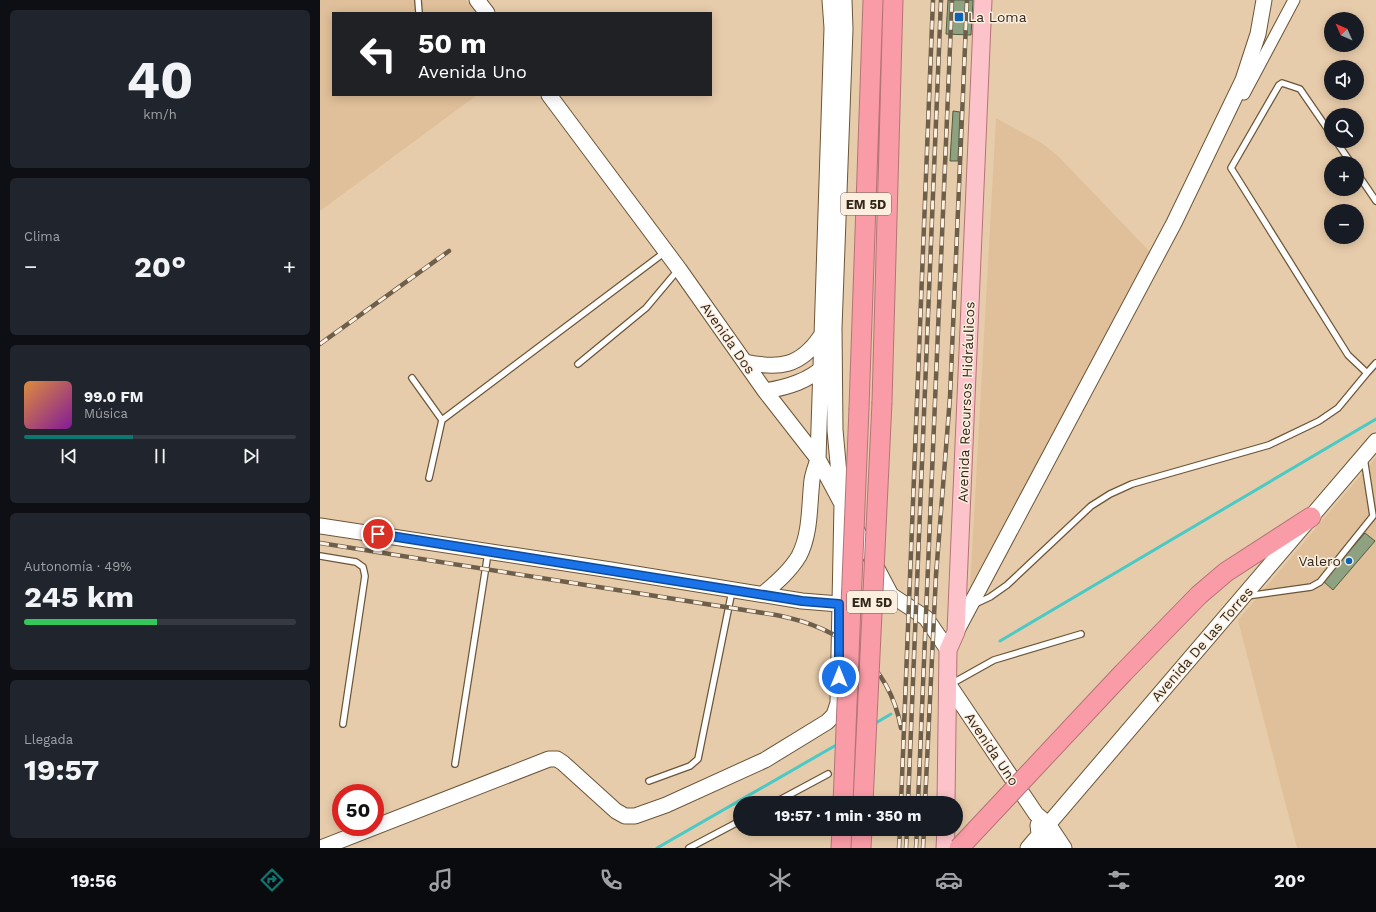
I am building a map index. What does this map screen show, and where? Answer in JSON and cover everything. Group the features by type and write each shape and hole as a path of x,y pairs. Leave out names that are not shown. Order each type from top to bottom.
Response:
{"highway":[{"name":"EM 5D","path":"843,796 874,0"},
{"name":"EM 5D","path":"863,796 882,402 893,0"},
{"path":"959,848 1123,673 1199,595 1221,576 1311,517"},
{"path":"841,848 842,836"},
{"path":"861,848 862,836"}],"main road":[{"path":"477,0 486,12"},
{"path":"763,594 782,578 799,556 806,537 810,513 812,479 818,459 832,36 830,0"},
{"path":"844,0 845,29 834,358 835,430 842,504 892,595 926,618 948,650"},
{"name":"Avenida Recursos Hidráulicos","path":"946,796 949,685 948,650 956,632 983,0"},
{"path":"956,632 1174,224 1236,97 1256,41 1264,0"},
{"name":"Avenida Dos","path":"343,844 549,759 557,759 564,763 616,811 625,816 635,816 666,805 765,760 818,729 834,714 838,703 842,504 818,459 766,391 679,269 550,96"},
{"path":"745,362 774,366 788,364 800,359 813,347 821,336"},
{"path":"766,391 798,383 814,376 834,358"},
{"name":"Avenida De las Torres","path":"1028,848 1376,441"},
{"path":"320,526 733,589 802,601 839,604 892,595"},
{"name":"Avenida Uno","path":"949,685 1036,814 1044,829"},
{"path":"1044,829 1047,848"},
{"path":"1044,829 1064,848"},
{"path":"945,848 946,836"},
{"path":"321,848 343,844"}],"street":[{"path":"1174,224 1294,0"}],"lane":[{"path":"418,0 419,12"},
{"path":"1324,124 1300,89 1282,83 1279,85 1231,168 1348,355 1367,373"},
{"path":"1364,183 1376,201"},
{"path":"429,478 442,420 666,252"},
{"path":"578,364 646,308 679,269"},
{"path":"969,607 990,597 1007,585 1091,506 1110,494 1132,484 1269,445 1319,421 1338,408 1376,363"},
{"path":"412,378 442,420"},
{"path":"1243,597 1311,587 1320,582 1373,516 1364,455"},
{"path":"455,764 488,551"},
{"path":"320,556 356,562 363,567 365,576 343,724"},
{"path":"649,781 690,766 698,758 733,589"},
{"path":"949,685 994,660 1081,634"},
{"path":"787,796 828,774"},
{"path":"689,848 733,825"}],"shaded area":[{"path":"320,0 466,0 475,12 332,12 332,96 476,96 320,211"},
{"path":"996,118 1043,144 1058,156 1153,255 970,588"},
{"path":"1376,457 1376,848 1297,848 1238,620"}],"building":[{"name":"La Loma","path":"948,0 973,0 971,35 946,34"},
{"path":"953,111 960,112 958,161 950,161"},
{"name":"Valero","path":"1365,533 1375,541 1333,590 1323,581"}],"waterway":[{"path":"1000,641 1376,419"},
{"path":"874,724 891,714"},
{"path":"657,848 838,744"}],"railway":[{"path":"901,796 933,0"},
{"path":"908,796 941,0"},
{"path":"918,796 952,0"},
{"path":"925,796 936,575 950,397 967,0"},
{"path":"320,344 449,251"},
{"path":"320,543 776,615 821,628 841,639 858,651 873,666 885,684 895,705 901,728"},
{"path":"899,848 900,836"},
{"path":"906,848 907,836"},
{"path":"916,848 917,836"},
{"path":"923,848 924,836"}],"place":[{"name":"La Loma","path":"959,17"},
{"name":"Valero","path":"1349,561"}],"route":[{"path":"378,534 802,601 839,604 839,677"}]}
